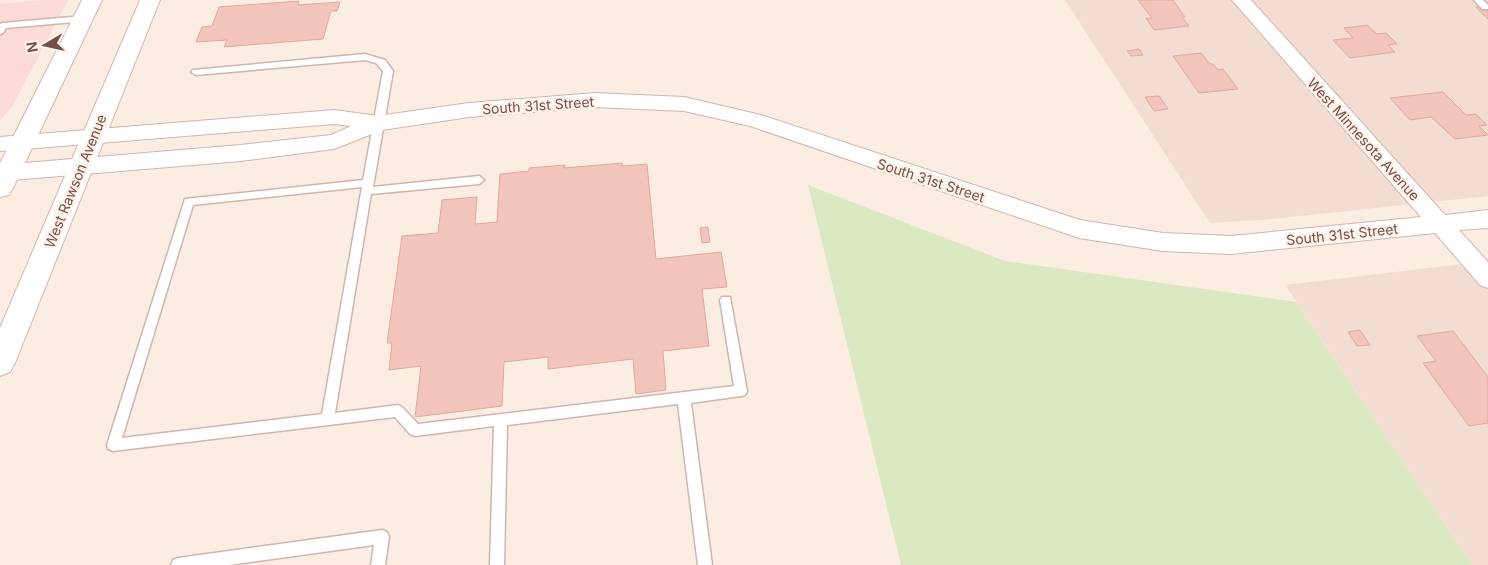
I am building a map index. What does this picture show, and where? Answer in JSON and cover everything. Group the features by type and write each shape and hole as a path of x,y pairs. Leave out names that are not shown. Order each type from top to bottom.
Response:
{"main road":[{"name":"West Rawson Avenue","path":"0,363 150,0"},
{"path":"2,178 23,142 87,10"}],"street":[{"name":"West Minnesota Avenue","path":"1241,0 1488,278"},
{"name":"South 31st Street","path":"2,178 81,167 241,153 334,142 378,123 469,110 595,100 684,104 754,120 1079,229 1163,242 1230,245 1488,219"},
{"name":"South 31st Street","path":"0,144 334,117 378,123"}],"lane":[{"path":"1478,0 1485,7"},
{"path":"0,31 3,26 87,10"},
{"path":"196,72 365,57 385,63 388,71 327,420"},
{"path":"479,180 189,202 113,445 398,411 415,430 741,391 726,300"},
{"path":"684,399 704,565"},
{"path":"497,565 501,420"},
{"path":"178,565 382,537 378,565"}],"shaded area":[{"path":"68,0 12,107 0,120 0,4"},
{"path":"1065,0 1488,0 1488,196 1262,220 1210,223"},
{"path":"1488,261 1488,565 1472,565 1285,285"}],"green space":[{"path":"808,185 1005,261 1296,302 1472,565 901,565"}],"building":[{"path":"1138,0 1173,0 1189,26 1154,30 1146,18 1152,18"},
{"path":"299,1 298,5 340,2 337,11 331,11 323,39 224,47 227,40 196,42 202,27 212,26 219,7"},
{"path":"1488,6 1488,19 1476,7"},
{"path":"1367,25 1377,34 1386,33 1397,44 1388,45 1395,52 1350,58 1333,40 1353,38 1344,28"},
{"path":"1139,49 1143,55 1131,56 1127,51"},
{"path":"1201,53 1218,70 1223,69 1238,89 1199,93 1173,56"},
{"path":"1443,92 1466,115 1476,114 1487,125 1479,126 1488,135 1455,139 1431,117 1410,120 1390,98"},
{"path":"1159,96 1168,109 1154,111 1145,97"},
{"path":"622,163 622,166 647,164 656,259 721,252 727,287 702,289 709,346 663,351 666,390 636,394 633,359 548,369 548,357 504,362 502,406 415,417 421,366 389,370 392,343 387,343 402,236 438,233 442,200 477,197 475,224 497,222 500,174 529,171 529,168 565,165 564,168"},
{"path":"708,227 710,242 702,243 700,228"},
{"path":"1360,330 1370,345 1357,346 1348,332"},
{"path":"1453,331 1488,377 1488,423 1469,426 1423,363 1436,361 1417,336"}]}
